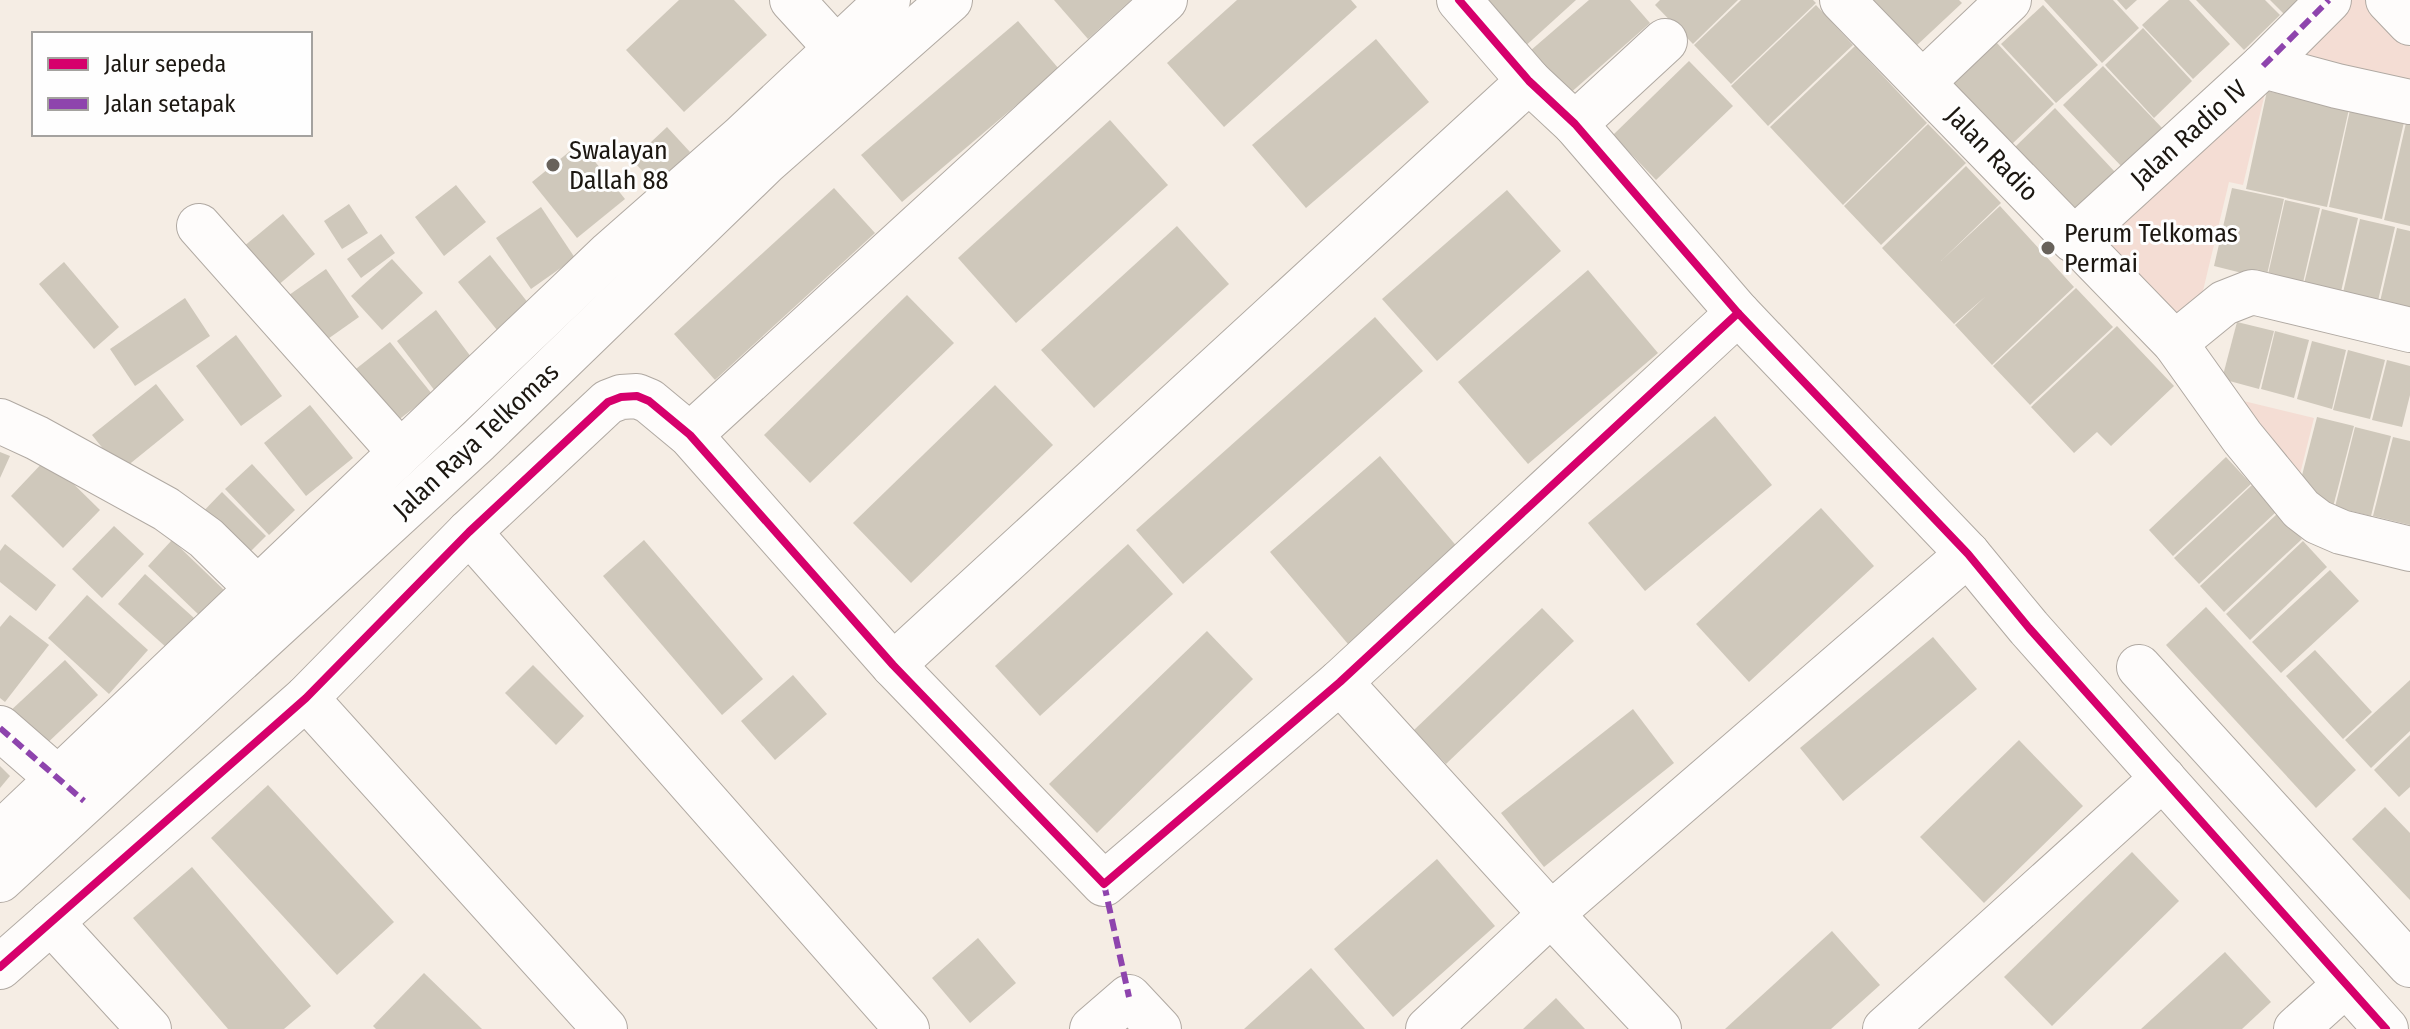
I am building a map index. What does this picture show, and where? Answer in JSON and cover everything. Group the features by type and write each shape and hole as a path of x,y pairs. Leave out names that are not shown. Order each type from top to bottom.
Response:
{"street":[{"path":"792,0 835,47"},
{"name":"Jalan Raya Telkomas","path":"0,834 71,789 478,441 754,149 835,47 888,0"},
{"name":"Jalan Raya Telkomas","path":"0,880 71,789 257,588 610,253 754,149 950,0"},
{"path":"690,435 1165,0"},
{"path":"1459,0 1529,81 1575,124 1738,313 1968,554 2029,628 2386,1029"},
{"name":"Jalan Radio","path":"1842,0 2175,343 2242,437 2301,509 2318,522 2341,532 2410,549"},
{"path":"1923,82 2009,0"},
{"path":"2263,66 2329,0"},
{"path":"2388,0 2410,23"},
{"path":"1575,124 1665,41"},
{"name":"Jalan Radio IV","path":"2073,240 2263,66 2410,102"},
{"path":"893,665 1529,81"},
{"path":"199,226 400,452"},
{"path":"2175,343 2224,303 2252,292 2410,330"},
{"path":"0,967 306,698 469,532 608,402 621,397 637,396 649,401 690,435 893,665 1104,884 1340,682 1738,313"},
{"path":"0,421 166,509 197,531 257,588"},
{"path":"469,532 907,1029"},
{"path":"1428,1029 1551,914 1968,554"},
{"path":"2139,667 2410,965"},
{"path":"1340,682 1659,1029"},
{"path":"306,698 605,1029"},
{"path":"0,728 71,789"},
{"path":"1885,1029 2163,778"},
{"path":"51,922 149,1029"},
{"path":"2296,1029 2346,984"},
{"path":"1092,1029 1129,997 1159,1029"}],"shaded area":[{"path":"2349,0 2365,0 2410,47 2410,86 2287,58"},
{"path":"2265,93 2243,185 2229,182 2202,295 2175,319 2098,240"},
{"path":"2227,397 2314,418 2297,486"}],"building":[{"path":"679,0 734,0 767,35 684,112 626,50"},
{"path":"1054,0 1131,0 1088,39"},
{"path":"1237,0 1351,0 1357,7 1224,127 1167,63"},
{"path":"1479,0 1576,0 1521,50"},
{"path":"1589,0 1630,0 1650,23 1568,95 1530,51"},
{"path":"1660,0 1738,0 1693,44 1655,5"},
{"path":"1741,0 1813,0 1816,3 1731,84 1694,45"},
{"path":"1871,0 1959,0 1962,3 1915,47"},
{"path":"2044,0 2113,0 2139,28 2102,63"},
{"path":"2117,0 2137,0 2126,10"},
{"path":"2169,0 2189,0 2230,44 2193,79 2142,25"},
{"path":"2196,0 2265,0 2280,15 2244,50"},
{"path":"2270,0 2302,0 2286,16"},
{"path":"1816,5 1853,45 1768,126 1731,86"},
{"path":"2043,5 2098,65 2056,103 2001,44"},
{"path":"1018,21 1059,69 902,202 861,155"},
{"path":"2143,28 2192,81 2154,118 2105,65"},
{"path":"1376,39 1429,102 1306,208 1252,145"},
{"path":"1996,42 2054,104 2011,145 1953,83"},
{"path":"1855,46 1927,123 1843,205 1770,127"},
{"path":"1689,61 1733,106 1656,180 1613,135"},
{"path":"2103,66 2163,129 2123,168 2063,105"},
{"path":"2267,91 2349,109 2327,207 2246,189"},
{"path":"2055,108 2115,172 2073,211 2014,148"},
{"path":"2350,110 2404,122 2382,219 2329,207"},
{"path":"1110,120 1168,185 1016,323 958,258"},
{"path":"2406,123 2410,124 2410,226 2384,220"},
{"path":"1928,124 1966,163 1881,245 1844,206"},
{"path":"667,127 690,152 656,185 632,160"},
{"path":"580,143 625,199 577,238 532,182"},
{"path":"1966,166 2001,203 1941,261 2000,206 2074,287 1992,365 1955,325 1986,296 1954,324 1882,248"},
{"path":"456,185 486,222 444,256 415,217"},
{"path":"834,188 875,233 715,380 674,334"},
{"path":"2232,188 2284,199 2266,279 2214,266"},
{"path":"1507,190 1561,251 1437,361 1382,299"},
{"path":"2285,200 2320,208 2302,287 2267,279"},
{"path":"349,204 368,233 342,249 324,221"},
{"path":"541,207 575,258 531,289 496,238"},
{"path":"2322,209 2358,218 2340,296 2303,288"},
{"path":"283,214 315,254 270,292 237,252"},
{"path":"2360,219 2395,227 2377,305 2342,297"},
{"path":"1177,226 1229,284 1094,408 1041,350"},
{"path":"2397,228 2410,231 2410,313 2379,306"},
{"path":"381,234 395,253 361,278 347,259"},
{"path":"490,255 529,304 497,330 458,282"},
{"path":"392,259 423,293 382,330 351,296"},
{"path":"64,262 119,327 94,349 39,284"},
{"path":"326,269 359,317 315,348 282,300"},
{"path":"1588,270 1658,353 1528,464 1458,382"},
{"path":"2076,288 2113,327 2030,405 1993,366"},
{"path":"907,295 954,343 810,483 764,435"},
{"path":"185,298 210,336 135,386 110,349"},
{"path":"436,310 474,361 435,391 397,341"},
{"path":"1375,317 1423,371 1183,584 1136,530"},
{"path":"2237,322 2274,331 2259,389 2222,379"},
{"path":"2117,326 2174,386 2111,446 2097,432 2074,453 2031,407"},
{"path":"2275,331 2309,340 2294,398 2261,389"},
{"path":"236,335 282,396 241,426 196,366"},
{"path":"2312,341 2346,350 2332,409 2297,399"},
{"path":"390,342 432,394 388,428 347,376"},
{"path":"2348,350 2385,360 2370,419 2333,410"},
{"path":"2387,360 2410,366 2410,395 2402,427 2372,420"},
{"path":"156,384 184,420 121,471 92,435"},
{"path":"995,385 1053,445 911,583 853,523"},
{"path":"310,405 353,458 306,496 264,443"},
{"path":"1715,416 1772,485 1645,591 1588,523"},
{"path":"2317,417 2354,426 2333,507 2299,487"},
{"path":"2355,427 2391,436 2371,516 2335,507"},
{"path":"2393,437 2410,441 2410,525 2373,516"},
{"path":"0,452 10,456 0,478"},
{"path":"1380,456 1459,549 1348,644 1270,552"},
{"path":"2226,457 2251,484 2173,556 2149,530"},
{"path":"47,458 100,510 63,548 11,496"},
{"path":"252,464 295,510 269,535 225,489"},
{"path":"2252,485 2276,512 2199,584 2174,558"},
{"path":"222,492 266,536 239,563 195,520"},
{"path":"1821,508 1874,566 1749,682 1696,624"},
{"path":"2278,513 2302,539 2224,612 2200,586"},
{"path":"114,526 144,554 102,598 72,569"},
{"path":"172,540 224,590 199,615 148,566"},
{"path":"644,540 763,679 722,715 603,576"},
{"path":"2303,541 2327,567 2250,640 2226,614"},
{"path":"5,544 56,585 36,611 0,582 0,551"},
{"path":"1128,544 1173,594 1040,716 995,666"},
{"path":"2330,570 2359,601 2281,673 2252,642"},
{"path":"145,574 194,618 167,648 118,604"},
{"path":"87,595 148,650 109,694 48,638"},
{"path":"2206,607 2356,770 2316,808 2166,645"},
{"path":"1542,608 1574,641 1446,764 1414,730"},
{"path":"10,615 49,645 5,702 0,698 0,627"},
{"path":"1207,631 1253,679 1097,833 1049,784"},
{"path":"1933,637 1977,689 1843,801 1800,748"},
{"path":"2315,650 2372,712 2343,739 2286,676"},
{"path":"65,660 98,695 41,749 7,714"},
{"path":"533,665 584,716 556,745 505,693"},
{"path":"793,675 827,714 775,760 741,721"},
{"path":"2410,680 2410,731 2371,768 2345,740"},
{"path":"1633,709 1674,763 1544,867 1501,813"},
{"path":"2410,735 2410,787 2399,797 2374,770"},
{"path":"2019,740 2083,806 1984,903 1920,837"},
{"path":"0,766 10,776 0,788"},
{"path":"268,785 394,922 337,975 211,838"},
{"path":"2385,807 2410,833 2410,900 2352,839"},
{"path":"2132,852 2179,901 2052,1026 2004,977"},
{"path":"1437,859 1495,926 1393,1017 1334,949"},
{"path":"192,867 311,1006 284,1029 228,1029 133,918"},
{"path":"1832,931 1880,985 1831,1029 1725,1029"},
{"path":"978,938 1016,983 970,1023 932,978"},
{"path":"2225,952 2271,1002 2242,1029 2141,1029"},
{"path":"1311,968 1365,1029 1244,1029"},
{"path":"424,973 482,1029 376,1029 373,1026"},
{"path":"1556,998 1585,1029 1523,1029"}],"marked path":[{"path":"2263,66 2329,0"},
{"path":"0,728 84,801"},
{"path":"1104,884 1129,997"}],"cycle path":[{"path":"1459,0 1529,81 1575,124 1738,313 1968,554 2029,628 2386,1029"},
{"path":"0,967 306,698 469,532 608,402 621,397 637,396 649,401 690,435 893,665 1104,884 1340,682 1738,313"}],"place":[{"name":"Swalayan Dallah 88","path":"553,165"},
{"name":"Perum Telkomas Permai","path":"2048,248"}]}
